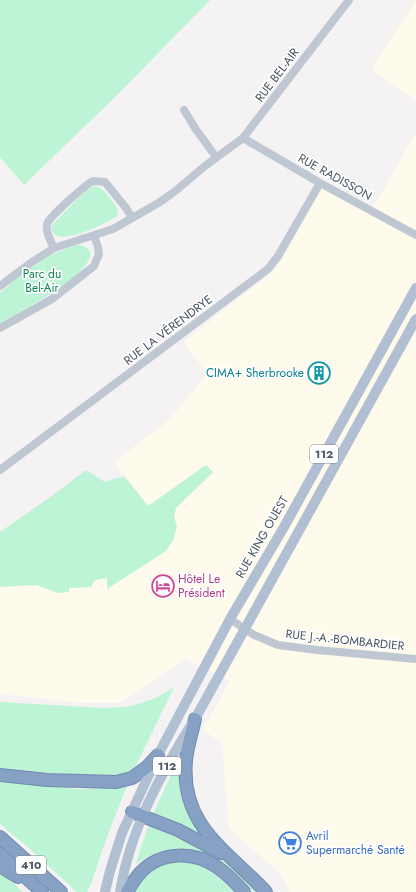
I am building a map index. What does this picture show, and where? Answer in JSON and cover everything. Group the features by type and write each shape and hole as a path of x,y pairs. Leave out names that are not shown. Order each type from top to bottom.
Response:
{"highway":[{"path":"195,719 186,763 188,792 192,808 201,825 227,856 266,892"},
{"path":"0,775 48,780 116,782 132,778 158,755"},
{"path":"138,814 178,830 227,856"},
{"name":"410","path":"0,837 61,892"},
{"name":"410","path":"0,854 41,891"},
{"path":"127,892 136,877 149,864 172,855 184,855 201,859 216,867 244,892"},
{"path":"0,866 41,891"}],"main road":[{"name":"RUE KING OUEST","path":"120,892 138,814 158,755 230,619 284,527 416,288"},
{"name":"RUE KING OUEST","path":"105,892 122,833 138,814 164,772 178,745 195,719 416,319"}],"street":[{"name":"RUE BEL-AIR","path":"0,286 32,262 54,248 113,229 132,218 174,192 216,157 243,138 349,0"},
{"path":"184,110 216,157"},
{"name":"RUE RADISSON","path":"243,138 320,183 416,235"},
{"path":"54,248 46,229 50,220 83,188 93,181 105,182 126,208 132,218"},
{"name":"RUE LA VÉRENDRYE","path":"0,470 268,269 278,256 320,183"},
{"path":"0,328 59,294 94,266 99,254 94,236"},
{"name":"RUE J.-A.-BOMBARDIER","path":"230,619 244,629 267,641 283,646 416,659"}],"shaded area":[{"path":"416,0 416,100 371,69"},
{"path":"416,132 416,892 290,892 280,873 229,829 222,743 203,730 230,681 186,659 119,703 83,703 0,694 0,587 37,585 57,593 68,588 91,587 95,580 107,578 108,589 174,517 176,508 213,473 206,465 148,506 114,462 169,420 207,374 184,342 274,270 285,255 325,183 372,210"}],"green space":[{"path":"0,0 210,0 116,96 24,185 0,157"},
{"name":"Parc du Bel-Air","path":"95,186 99,187 105,192 118,209 117,216 79,234 59,236 53,233 52,225 85,191"},
{"name":"Parc du Bel-Air","path":"77,245 85,247 90,252 89,261 81,271 53,292 0,324 0,293 16,279 50,255"},
{"path":"206,465 213,472 176,508 174,517 177,526 173,540 166,551 107,589 107,578 95,580 91,587 69,588 69,592 57,593 37,585 0,587 0,532 86,470 105,482 124,476 148,506"},
{"path":"174,687 134,770 124,775 108,777 0,770 0,702 103,708 125,707 158,697"},
{"path":"180,758 180,789 184,805 191,820 200,834 222,859 260,892 254,892 226,868 200,852 186,849 171,849 155,854 136,864 155,810"},
{"path":"0,779 78,789 127,786 87,892 77,892 0,824"},
{"path":"170,861 199,865 213,873 235,892 133,892 148,873"},
{"path":"0,871 23,892 0,892"}],"place":[{"name":"CIMA+ Sherbrooke","path":"319,373"},
{"name":"Hôtel Le Président","path":"163,586"},
{"name":"Avril Supermarché Santé","path":"290,843"}]}
